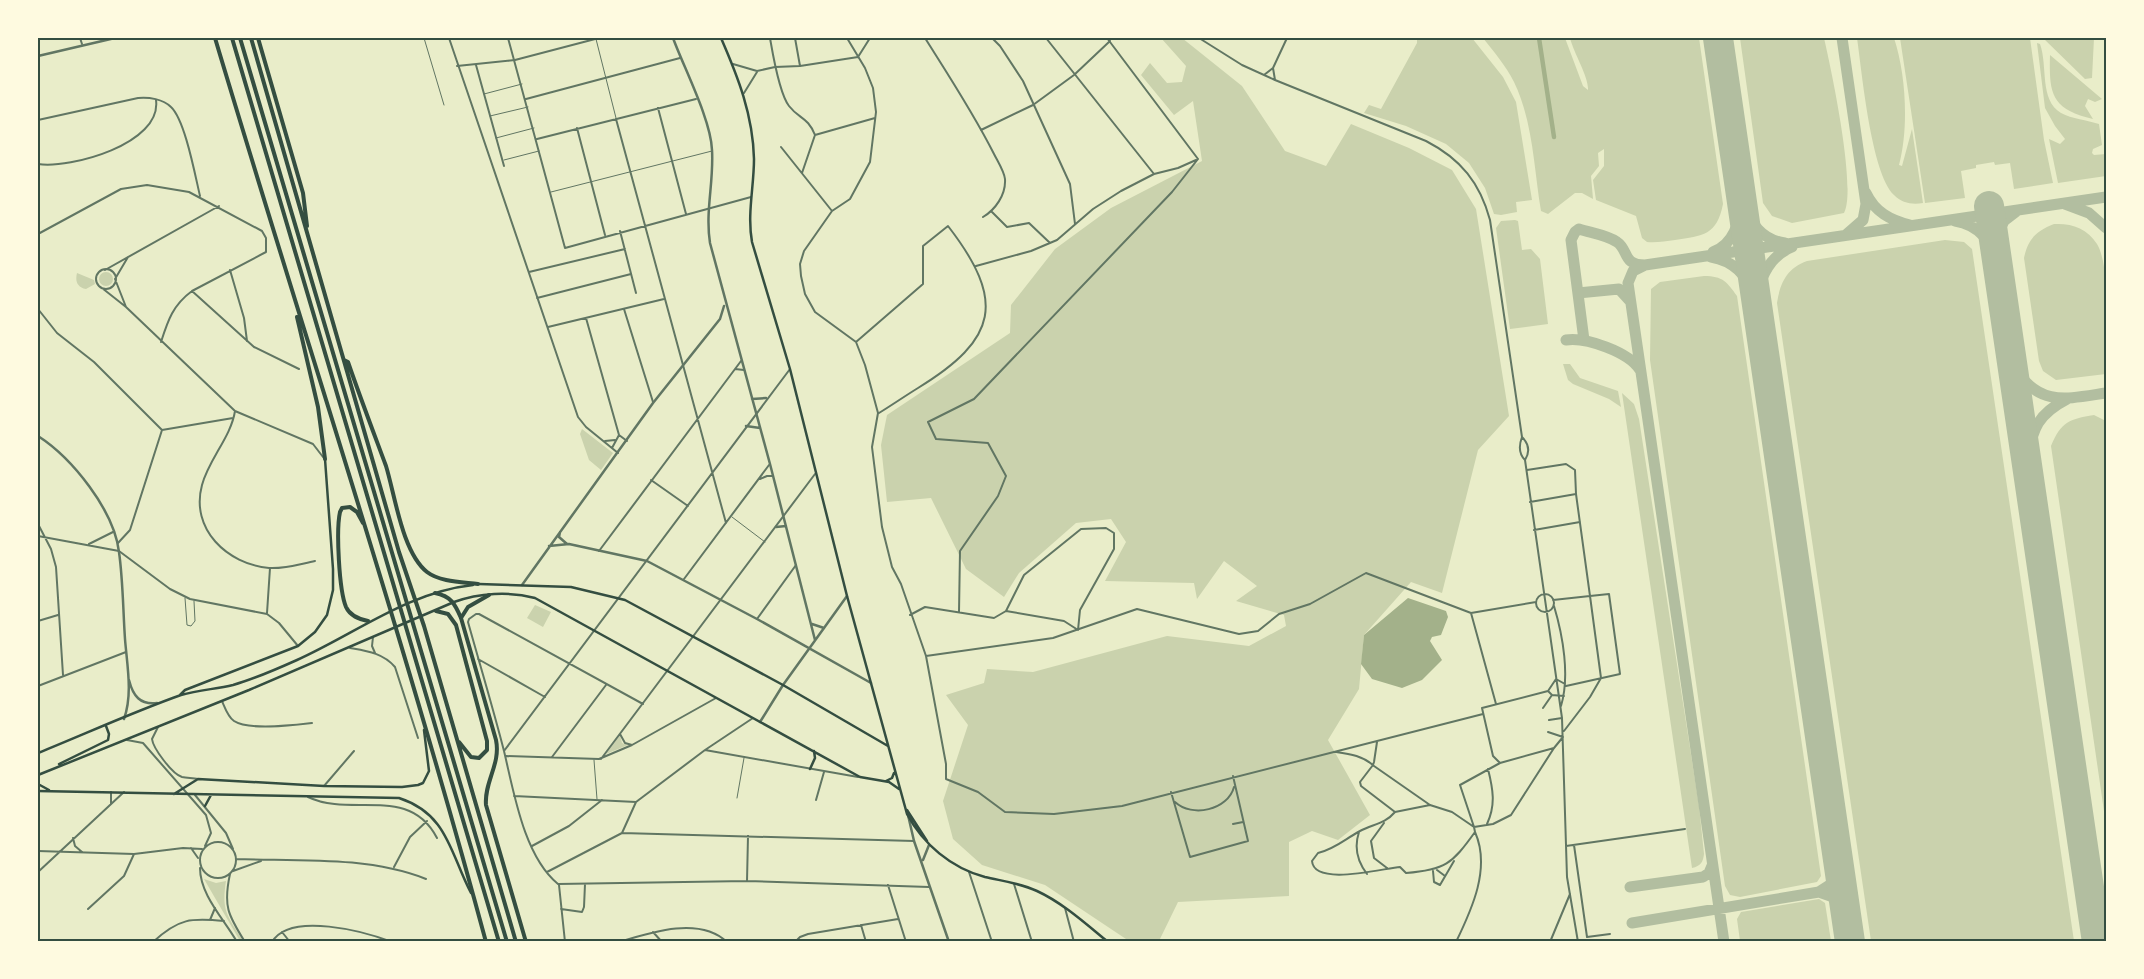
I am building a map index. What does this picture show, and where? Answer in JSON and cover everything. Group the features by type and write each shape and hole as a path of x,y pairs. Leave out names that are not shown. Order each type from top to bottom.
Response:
{"highway":[{"path":"215,38 291,291 367,529 486,942"},
{"path":"232,38 499,942"},
{"path":"240,38 507,942"},
{"path":"251,38 516,942"},
{"path":"258,38 303,193 308,235"},
{"path":"291,291 318,407 324,459"},
{"path":"344,359 348,362 386,469 411,549 419,563 425,571 439,578 478,584"},
{"path":"367,529 353,508 342,508 338,521 343,596 346,608 352,614 368,621"},
{"path":"435,593 449,597 454,602 461,618 498,751 487,786 486,805 526,942"},
{"path":"461,618 468,607 489,595"},
{"path":"436,611 448,614 456,625 487,741 485,753 479,758 471,757 464,751 454,733"}],"main road":[{"path":"721,38 744,93 753,141 749,225 752,242 790,369 815,474 894,773 907,809 929,845"},
{"path":"178,696 185,690 298,646 316,632 324,620 333,590 324,459"},
{"path":"38,753 178,696 198,690 235,684 298,659 368,621 435,593 453,587 478,584 571,587 619,598 694,636 888,746"},
{"path":"38,775 222,701 454,602 466,598 513,593 535,598 860,777 885,781 899,789"},
{"path":"173,795 198,779 324,786 402,787 423,783 430,764 422,719"},
{"path":"54,768 108,740 109,734 106,725"},
{"path":"810,769 814,762 814,751"},
{"path":"885,781 892,778 894,773"},
{"path":"38,784 51,791"},
{"path":"38,791 125,792 173,795 388,797 412,802 430,815 444,832 475,900"},
{"path":"205,806 211,795"},
{"path":"907,809 907,814 916,829 929,845 969,872 1039,892 1065,908 1108,942"}],"street":[{"path":"80,38 82,44"},
{"path":"38,56 82,44 115,38"},
{"path":"449,38 578,417 618,453"},
{"path":"508,38 537,139 565,248 605,235 751,197"},
{"path":"457,66 515,60 599,38"},
{"path":"673,38 707,125 712,150 707,209 710,243 725,304 774,476 815,640"},
{"path":"770,38 775,67 788,106 810,124 815,135 802,173"},
{"path":"795,38 800,66"},
{"path":"847,38 873,88 876,118 870,162 850,199 832,211 804,251 800,264 801,276 805,294 815,312 856,342 865,365 878,413 872,447 875,488 892,567 901,584 910,615 926,656 946,764 946,779 978,792 1005,812 1054,814 1122,806 1233,776 1483,714"},
{"path":"732,64 757,72 775,67 800,66 858,57 870,38"},
{"path":"925,38 981,130 1006,180 998,203 992,212 983,217"},
{"path":"992,38 1000,46 1022,81 1070,184 1075,226"},
{"path":"1046,38 1154,174"},
{"path":"1107,38 1198,159"},
{"path":"1199,38 1223,54 1263,75 1426,141 1454,158 1476,183 1485,202 1490,220 1522,437 1520,443 1521,455 1526,460"},
{"path":"1263,75 1273,68 1287,38"},
{"path":"981,130 1033,105 1074,75 1110,41"},
{"path":"526,99 680,58"},
{"path":"476,65 504,166"},
{"path":"1273,68 1275,80"},
{"path":"744,93 757,72"},
{"path":"38,120 138,98 148,97 165,102 177,115 200,197"},
{"path":"537,139 696,98"},
{"path":"38,164 70,163 134,139 150,124 155,114 156,100"},
{"path":"658,108 686,214"},
{"path":"815,135 876,118"},
{"path":"616,119 726,524"},
{"path":"577,128 605,235"},
{"path":"780,147 832,211"},
{"path":"976,266 1032,251 1050,243 1064,236 1093,209 1121,190 1154,174 1178,168 1198,159"},
{"path":"959,612 960,551 998,496 1006,476 988,443 936,439 928,422 974,399 1172,192 1198,159"},
{"path":"38,234 121,189 134,186 175,188 219,206 262,231 266,238 266,252 192,291 173,308 161,342"},
{"path":"219,206 99,272 96,278 97,284 126,307 235,411 313,444 324,459"},
{"path":"992,212 1007,226 1029,224 1050,243"},
{"path":"856,342 923,284 922,246 948,226 970,254 976,266 987,303 985,322 972,345 957,362 878,413"},
{"path":"620,231 636,293"},
{"path":"529,272 625,250"},
{"path":"102,288 111,288 129,257"},
{"path":"105,270 113,273 126,307"},
{"path":"230,270 244,318 248,342"},
{"path":"537,298 631,274"},
{"path":"192,291 260,351 300,369"},
{"path":"548,327 664,299"},
{"path":"522,585 654,404 720,319 725,304"},
{"path":"624,308 654,404"},
{"path":"38,309 57,333 94,362 162,430"},
{"path":"720,319 729,317"},
{"path":"586,318 619,435 627,441"},
{"path":"599,551 696,418 741,360"},
{"path":"735,369 744,370"},
{"path":"504,751 648,561 766,398 790,369"},
{"path":"752,399 766,398"},
{"path":"235,411 203,482 200,511 204,525 212,540 226,551 250,563 270,568 289,567 315,560"},
{"path":"162,430 233,418"},
{"path":"746,426 760,428"},
{"path":"117,543 127,536 130,530 162,430"},
{"path":"603,441 610,442 619,435"},
{"path":"38,436 68,461 85,481 100,503 117,543 128,676 127,707 124,719"},
{"path":"1522,437 1527,442 1528,454 1526,460 1530,502 1562,718 1566,846 1570,894 1578,942"},
{"path":"612,448 616,438"},
{"path":"684,580 770,464"},
{"path":"1527,470 1566,464 1576,470 1576,494 1601,678 1590,697 1563,732"},
{"path":"601,758 815,474"},
{"path":"758,481 764,477 774,476"},
{"path":"651,480 688,506"},
{"path":"1530,502 1576,494"},
{"path":"1534,530 1580,522"},
{"path":"38,524 46,537 56,567 63,676"},
{"path":"776,527 786,526"},
{"path":"910,615 925,607 994,618 1006,611 1024,575 1081,529 1106,528 1114,533 1114,549 1080,610 1078,630"},
{"path":"561,530 559,538 569,544 648,561 871,683"},
{"path":"87,545 113,532"},
{"path":"38,536 119,551 170,589 185,597 267,614 279,623 298,646"},
{"path":"549,546 569,544"},
{"path":"757,619 796,565"},
{"path":"267,614 270,568"},
{"path":"926,656 1053,638 1137,609 1239,634 1258,631 1278,614 1310,604 1366,573 1471,613 1536,602 1543,594 1550,595 1560,624 1566,686 1560,708"},
{"path":"788,577 799,576"},
{"path":"1553,600 1609,594 1620,674 1566,686 1556,679"},
{"path":"760,722 783,685 847,596"},
{"path":"1536,602 1540,610 1546,613"},
{"path":"1546,613 1554,606"},
{"path":"1006,611 1064,621 1078,630"},
{"path":"1471,613 1496,704"},
{"path":"565,942 560,909 559,884 547,872 532,846 514,796 504,751 468,622 472,615 479,614 643,704"},
{"path":"38,621 58,615"},
{"path":"811,623 824,628"},
{"path":"373,637 372,646 375,653"},
{"path":"349,647 375,653 387,659 395,667 418,738"},
{"path":"38,686 126,652"},
{"path":"478,659 545,697"},
{"path":"128,676 132,691 138,699 146,703 160,703"},
{"path":"1500,763 1493,756 1482,708 1548,691 1556,679"},
{"path":"552,757 606,685"},
{"path":"1548,691 1558,697 1564,696"},
{"path":"1543,708 1552,695"},
{"path":"505,756 594,760 632,745 716,698"},
{"path":"222,701 231,718 242,725 312,723"},
{"path":"622,833 636,802 705,750 753,718"},
{"path":"1549,720 1562,718"},
{"path":"160,726 152,736 154,746 179,775 198,779"},
{"path":"1548,732 1563,737"},
{"path":"619,734 625,743 632,745"},
{"path":"1334,751 1366,759 1430,806 1452,812 1474,827 1504,820 1511,815 1563,737"},
{"path":"125,740 143,743 187,795 200,807 210,822 211,833 205,846"},
{"path":"1377,740 1373,765 1360,782 1361,786 1395,812"},
{"path":"1456,942 1472,908 1482,856 1460,786 1500,763 1554,748"},
{"path":"705,750 860,777"},
{"path":"324,786 354,751"},
{"path":"1487,824 1494,805 1493,787 1488,770"},
{"path":"816,800 824,772"},
{"path":"1171,792 1190,857 1248,841 1233,776"},
{"path":"1174,802 1194,812 1219,805 1226,802 1232,794 1234,784"},
{"path":"111,792 111,804"},
{"path":"38,872 125,792"},
{"path":"195,795 230,839 236,859 233,871"},
{"path":"514,796 636,802"},
{"path":"308,797 328,804 395,806 417,813 427,821 437,838"},
{"path":"532,846 569,826 602,800"},
{"path":"1388,868 1374,858 1371,842 1385,821 1395,812 1430,806"},
{"path":"907,814 914,841 923,861 950,942"},
{"path":"394,868 410,837 427,821"},
{"path":"1385,821 1360,831 1336,847 1318,853 1313,858 1312,864 1315,870 1341,875 1367,874 1388,868 1400,867 1406,873 1434,870 1455,859"},
{"path":"1233,824 1243,822"},
{"path":"1566,846 1685,829"},
{"path":"1360,831 1355,844 1361,866 1367,874"},
{"path":"1434,870 1434,882 1440,885 1455,859 1475,832"},
{"path":"547,872 622,833 914,841"},
{"path":"747,881 748,836"},
{"path":"73,838 77,849 83,853"},
{"path":"234,851 222,842 211,842 202,849 199,859 203,885 237,942"},
{"path":"923,861 925,850 929,845"},
{"path":"1574,845 1587,937 1610,934"},
{"path":"38,851 134,854 191,848 202,849"},
{"path":"191,848 199,859"},
{"path":"88,908 124,876 134,854"},
{"path":"236,859 350,862 394,868 426,879"},
{"path":"200,866 205,874 216,878 262,861"},
{"path":"1434,870 1445,876"},
{"path":"969,872 992,942"},
{"path":"230,874 226,894 227,908 231,919 245,942"},
{"path":"559,884 747,881 931,887"},
{"path":"560,909 582,912 585,884"},
{"path":"1014,884 1032,942"},
{"path":"888,885 906,942"},
{"path":"1550,942 1570,894"},
{"path":"210,920 215,907"},
{"path":"1065,908 1074,942"},
{"path":"795,942 800,936 808,934 898,919"},
{"path":"153,942 178,922 225,921"},
{"path":"861,925 866,942"},
{"path":"272,942 282,932 305,927 346,928 392,942"},
{"path":"619,942 653,932 706,930 719,934 727,942"},
{"path":"282,932 290,942"},
{"path":"653,932 662,942"}],"lane":[{"path":"424,38 444,105"},
{"path":"595,38 616,119"},
{"path":"484,94 522,84"},
{"path":"490,116 528,106"},
{"path":"496,138 534,128"},
{"path":"550,192 712,150"},
{"path":"502,160 540,151"},
{"path":"732,516 765,542"},
{"path":"185,597 185,621 187,625 191,626 195,621 194,600"},
{"path":"737,798 744,757"},
{"path":"594,760 597,799"}],"shaded area":[{"path":"1161,38 1182,38 1242,86 1285,151 1326,166 1351,124 1409,148 1452,170 1476,209 1509,416 1478,450 1442,593 1411,582 1364,635 1359,689 1328,740 1370,815 1338,840 1312,831 1289,842 1289,896 1178,902 1159,941 1129,941 1045,885 982,865 953,839 943,801 968,725 946,695 984,683 987,669 1033,672 1167,636 1249,646 1286,626 1284,615 1236,601 1257,586 1224,561 1197,599 1194,583 1105,581 1126,542 1111,519 1076,523 1019,573 1004,597 966,569 931,498 887,502 881,445 887,415 1010,333 1011,305 1055,249 1111,208 1202,161 1193,101 1174,115 1141,75 1150,63 1167,83 1182,82 1186,66"},
{"path":"1417,38 1472,38 1503,77 1516,102 1532,200 1516,202 1517,212 1501,215 1494,214 1485,188 1469,163 1446,144 1406,126 1364,113 1369,105 1381,109 1417,43"},
{"path":"1483,38 1565,38 1583,86 1588,90 1586,79 1570,38 1699,38 1723,204 1713,228 1693,237 1661,242 1647,242 1642,238 1636,216 1596,200 1593,180 1604,166 1604,149 1598,153 1599,166 1591,176 1593,199 1582,193 1575,193 1548,214 1541,211 1532,145 1520,97 1507,70"},
{"path":"1740,38 1824,38 1837,100 1845,155 1847,200 1844,213 1792,223 1772,216 1763,203"},
{"path":"1857,38 1894,38 1901,68 1905,101 1904,135 1899,165 1902,166 1912,129 1923,203 1904,202 1894,195 1886,183 1879,166 1869,121"},
{"path":"1900,38 2030,38 2044,140 2053,183 2014,189 2010,163 1995,165 1994,162 1976,165 1976,168 1961,171 1965,198 1925,203"},
{"path":"2043,38 2094,38 2092,78 2085,79"},
{"path":"2037,43 2040,44 2042,53 2047,91 2054,107 2065,115 2099,124 2102,145 2093,149 2092,153 2094,155 2106,154 2106,176 2058,183 2049,139 2060,144 2065,139 2045,108"},
{"path":"2050,55 2102,99 2095,102 2088,99 2085,106 2093,119 2068,110 2055,98 2050,80"},
{"path":"1501,221 1518,221 1522,250 1531,249 1540,259 1548,324 1510,329 1496,228"},
{"path":"2054,224 2066,224 2083,230 2097,244 2101,255 2107,306 2106,374 2056,380 2043,371 2039,361 2024,258 2028,246 2034,237 2042,230"},
{"path":"1945,240 1964,242 1972,249 2074,941 1871,941 1777,303 1780,289 1786,277 1794,268 1807,261"},
{"path":"103,272 109,272 113,279 109,286 103,286 99,282 99,276"},
{"path":"77,273 94,280 95,284 86,289 81,287 76,279"},
{"path":"1704,276 1716,277 1724,281 1737,296 1821,876 1817,882 1740,897 1730,895 1725,886 1650,360 1651,289 1660,282"},
{"path":"1563,364 1570,364 1580,378 1618,391 1621,407 1609,399 1573,384 1568,380"},
{"path":"1622,393 1634,404 1639,419 1699,806 1704,854 1701,863 1692,868"},
{"path":"2094,415 2106,421 2106,825 2051,446 2058,432 2067,423 2078,418"},
{"path":"582,429 613,453 601,470 589,460 580,434"},
{"path":"1408,598 1446,611 1448,617 1441,635 1432,637 1430,641 1442,660 1422,680 1402,688 1372,679 1361,664 1364,635"},
{"path":"535,605 551,612 543,627 527,618"},
{"path":"620,735 622,743 628,745 606,754"},
{"path":"204,879 216,883 226,881 225,907 243,941 240,941"},
{"path":"1819,899 1825,903 1831,941 1740,941 1737,919 1741,912"}],"waterway":[{"path":"1539,38 1554,137"}],"taxiway":[{"path":"1719,46 1720,38"},
{"path":"1842,38 1866,204 1863,220 1847,234"},
{"path":"1866,193 1874,205 1884,214 1896,221 1910,225"},
{"path":"1724,942 1628,283 1633,271 1645,265 2106,197"},
{"path":"1742,202 1749,217 1763,234 1785,243"},
{"path":"1713,252 1726,244 1731,238 1737,225 1742,202"},
{"path":"2065,204 2089,213 2106,228"},
{"path":"1995,239 2004,221 2017,211"},
{"path":"1955,221 1971,226 1978,231 1988,242 1999,264"},
{"path":"1584,340 1571,240 1575,232 1579,229 1613,240 1621,245 1629,260 1633,263 1645,265"},
{"path":"1756,296 1768,267 1778,256 1792,247"},
{"path":"1711,257 1727,262 1738,270 1756,296"},
{"path":"1578,293 1619,289 1630,301"},
{"path":"1566,340 1584,341 1606,347 1627,357 1640,370"},
{"path":"2014,367 2023,380 2033,389 2054,397 2066,398 2106,393"},
{"path":"2027,458 2038,423 2049,410 2067,399"},
{"path":"1630,887 1703,877 1709,873 1712,866"},
{"path":"1819,892 1833,883 1838,867"},
{"path":"1632,923 1819,892 1836,898 1845,909"}],"runway":[{"path":"1718,38 1850,942"},
{"path":"1989,206 2097,942"}]}
